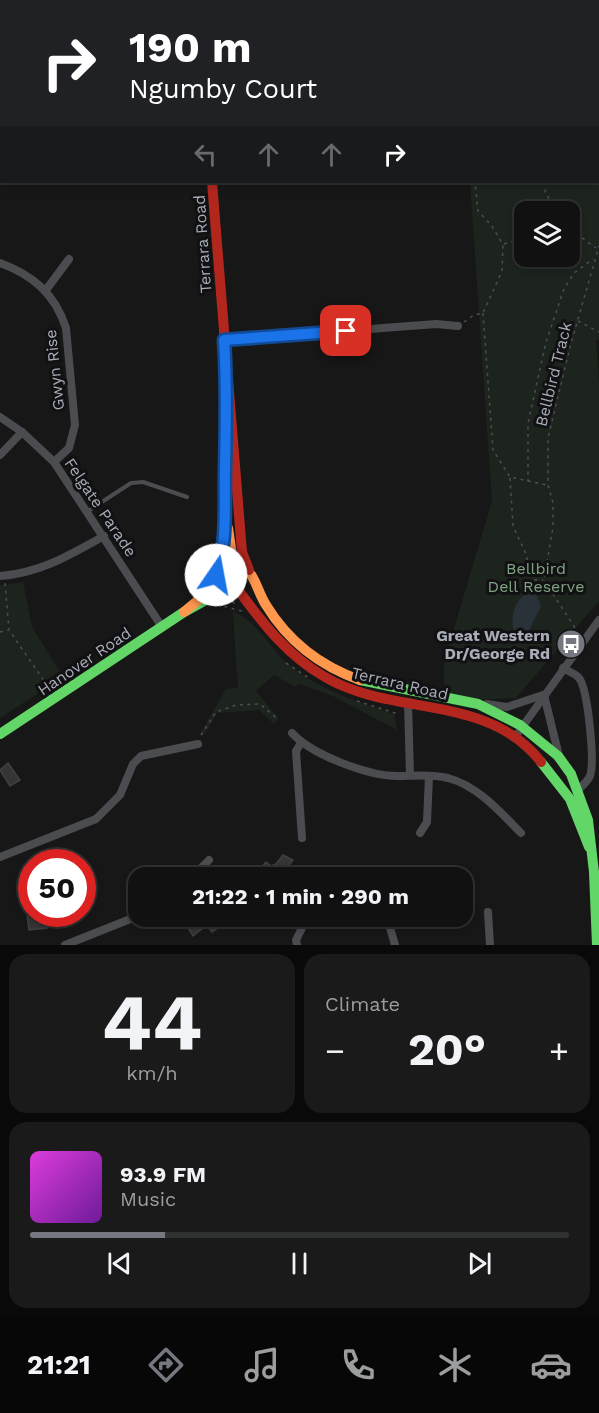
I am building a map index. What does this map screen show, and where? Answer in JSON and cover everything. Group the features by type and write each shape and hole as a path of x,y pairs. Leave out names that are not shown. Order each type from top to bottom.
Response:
{"main road":[{"name":"Terrara Road","path":"212,183 242,552 249,570"},
{"name":"Terrara Road","path":"208,591 221,561 225,510 227,376"},
{"name":"Terrara Road","path":"225,510 233,571"},
{"path":"241,567 249,570 254,581 250,588 237,590 230,582 233,571 241,567"},
{"name":"Hanover Road","path":"184,612 233,571"},
{"name":"Terrara Road","path":"254,581 278,623 306,653 348,676 411,691 471,701 522,726 559,758 578,790 590,826 594,852 597,945"},
{"name":"Terrara Road","path":"237,590 279,642 312,670 357,691 463,712 515,737 536,755 570,799 594,852"},
{"name":"Hanover Road","path":"0,734 184,612 222,591 237,590"},
{"path":"408,702 411,691"}],"street":[{"path":"46,290 69,259"},
{"name":"Gwyn Rise","path":"0,263 21,272 46,290 62,314 66,328 75,425 69,448 54,462"},
{"path":"224,340 436,324 458,326"},
{"name":"Felgate Parade","path":"0,417 22,432 54,462 162,627"},
{"path":"0,455 22,432"},
{"path":"0,576 52,565 104,536"},
{"path":"515,737 599,620"},
{"path":"563,668 579,678 586,700 592,764 590,776 578,790"},
{"path":"544,695 559,758"},
{"name":"Terrara Road","path":"471,701 507,707 544,695"},
{"path":"408,702 410,775"},
{"path":"292,733 301,743 346,765 375,774 448,778 484,797 521,833"},
{"path":"301,743 296,751 302,838"},
{"path":"0,857 96,819 120,795 133,764 141,756 198,744"},
{"path":"420,833 428,822 429,776"},
{"path":"202,867 209,860"},
{"path":"488,912 490,945"},
{"path":"65,945 128,920"},
{"path":"390,927 395,945"},
{"path":"297,945 296,940 302,928"}],"lane":[{"path":"87,511 130,483 143,482 187,497"}],"path":[{"path":"475,183 478,211 492,226 503,245 502,271 483,313 493,450 510,477 513,526 526,556 527,580 544,580 583,641"},
{"path":"547,183 545,192 550,201"},
{"path":"580,236 598,247"},
{"path":"503,245 514,241"},
{"name":"Bellbird Track","path":"544,580 553,527 553,503 548,485 548,438 598,247"},
{"path":"528,482 528,423 546,342 564,289 574,273 594,258"},
{"path":"458,326 474,315 483,313"},
{"path":"578,321 599,332"},
{"path":"510,477 520,481 548,485"},
{"path":"5,586 9,630 49,688"},
{"path":"221,601 222,606"},
{"path":"0,632 9,630"},
{"path":"198,744 216,712 228,707 260,704 279,720"}],"green space":[{"name":"Bellbird Dell Reserve","path":"470,183 599,183 599,340 596,339 599,385 599,601 516,698 479,700 444,691 444,662 492,501"},
{"path":"23,582 32,627 63,677 0,718 0,585"},
{"path":"233,612 249,621 289,665 313,682 394,714 397,730 333,696 300,684 295,687 274,675 256,691 279,719 274,724 259,710 217,713 205,734 201,732 226,689 238,688"}],"shaded area":[{"path":"534,589 541,606 527,635 515,634 512,621 515,607 522,596"}],"building":[{"path":"8,763 20,780 10,786 0,770"},
{"path":"283,855 293,860 288,867 262,867 266,862 271,866 276,864"},
{"path":"29,927 47,927 47,928 29,930"},
{"path":"188,927 204,927 193,936"},
{"path":"208,927 220,927 212,932"}],"traffic: fast":[{"path":"0,734 184,612 222,591 234,589"},
{"path":"360,680 478,704 520,725 558,756 571,774 588,820 594,872 597,945"},
{"path":"541,762 570,799 589,847"}],"traffic: slow":[{"path":"228,528 234,570"},
{"path":"184,612 234,570 245,568 252,576 263,600 275,618 295,641 318,660 360,680"}],"traffic: jam":[{"path":"212,183 242,552 249,570"},
{"path":"210,588 222,551 226,423"},
{"path":"239,591 267,628 288,650 325,677 351,689 467,715 494,725 519,740 541,762"}],"place":[{"name":"Great Western Dr/George Rd","path":"571,644"}],"route":[{"path":"216,575 221,561 225,510 227,376 224,340 346,331"}]}
